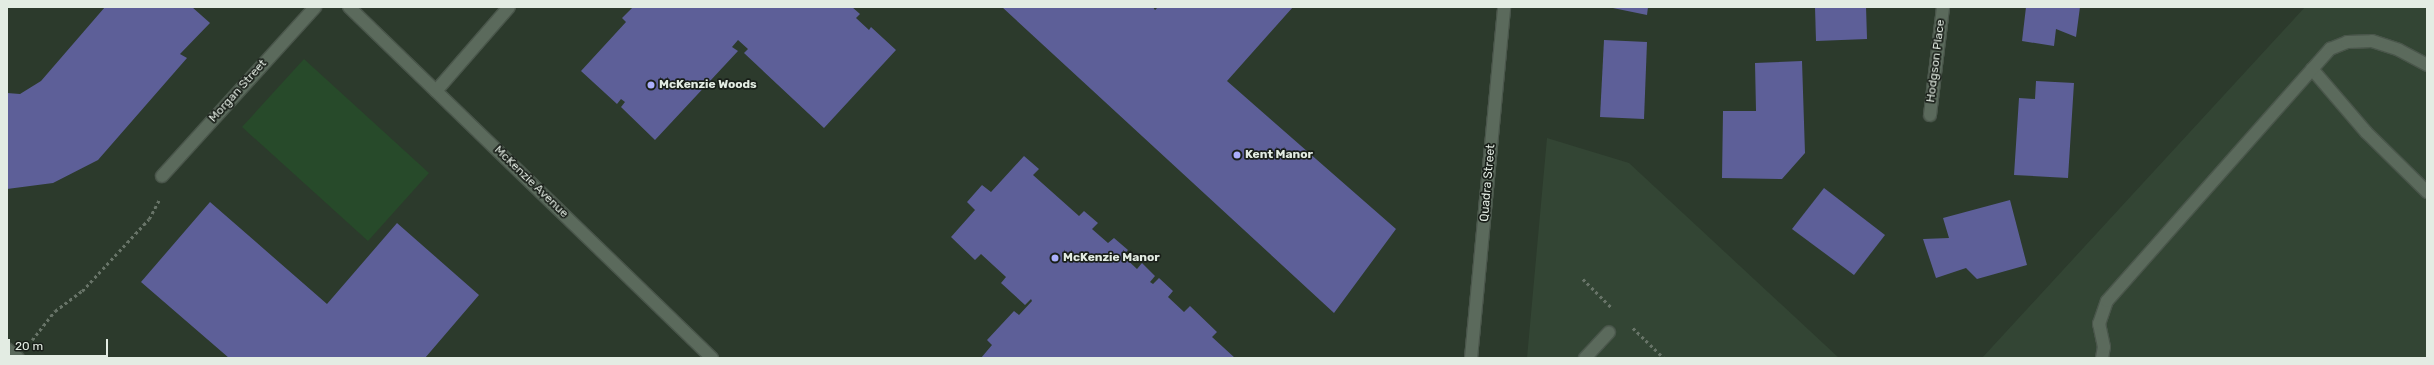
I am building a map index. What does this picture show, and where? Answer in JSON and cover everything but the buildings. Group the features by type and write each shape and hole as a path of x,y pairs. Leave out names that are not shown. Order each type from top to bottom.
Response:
{"main road":[{"name":"Morgan Street","path":"162,176 315,7"},
{"name":"McKenzie Avenue","path":"349,7 712,358"},
{"path":"436,91 509,7"},
{"name":"Quadra Street","path":"1474,358 1504,7"},
{"name":"Hodgson Place","path":"1930,115 1942,7"},
{"path":"2102,358 2104,347 2099,324 2107,301 2330,49 2347,42 2366,42 2399,50 2427,65"},
{"path":"2312,69 2366,132 2427,192"},
{"path":"1585,358 1609,332"},
{"path":"7,349 18,358"}],"path":[{"path":"18,358 54,311 82,291 149,219 159,200 162,176"}],"shaded area":[{"path":"2305,7 2427,7 2427,358 1982,358"},
{"path":"1547,138 1629,163 1839,358 1527,358"}],"green space":[{"path":"304,59 429,173 368,241 242,127"}],"place":[{"name":"McKenzie Woods","path":"651,85"},
{"name":"Kent Manor","path":"1237,155"},
{"name":"McKenzie Manor","path":"1055,258"}]}
